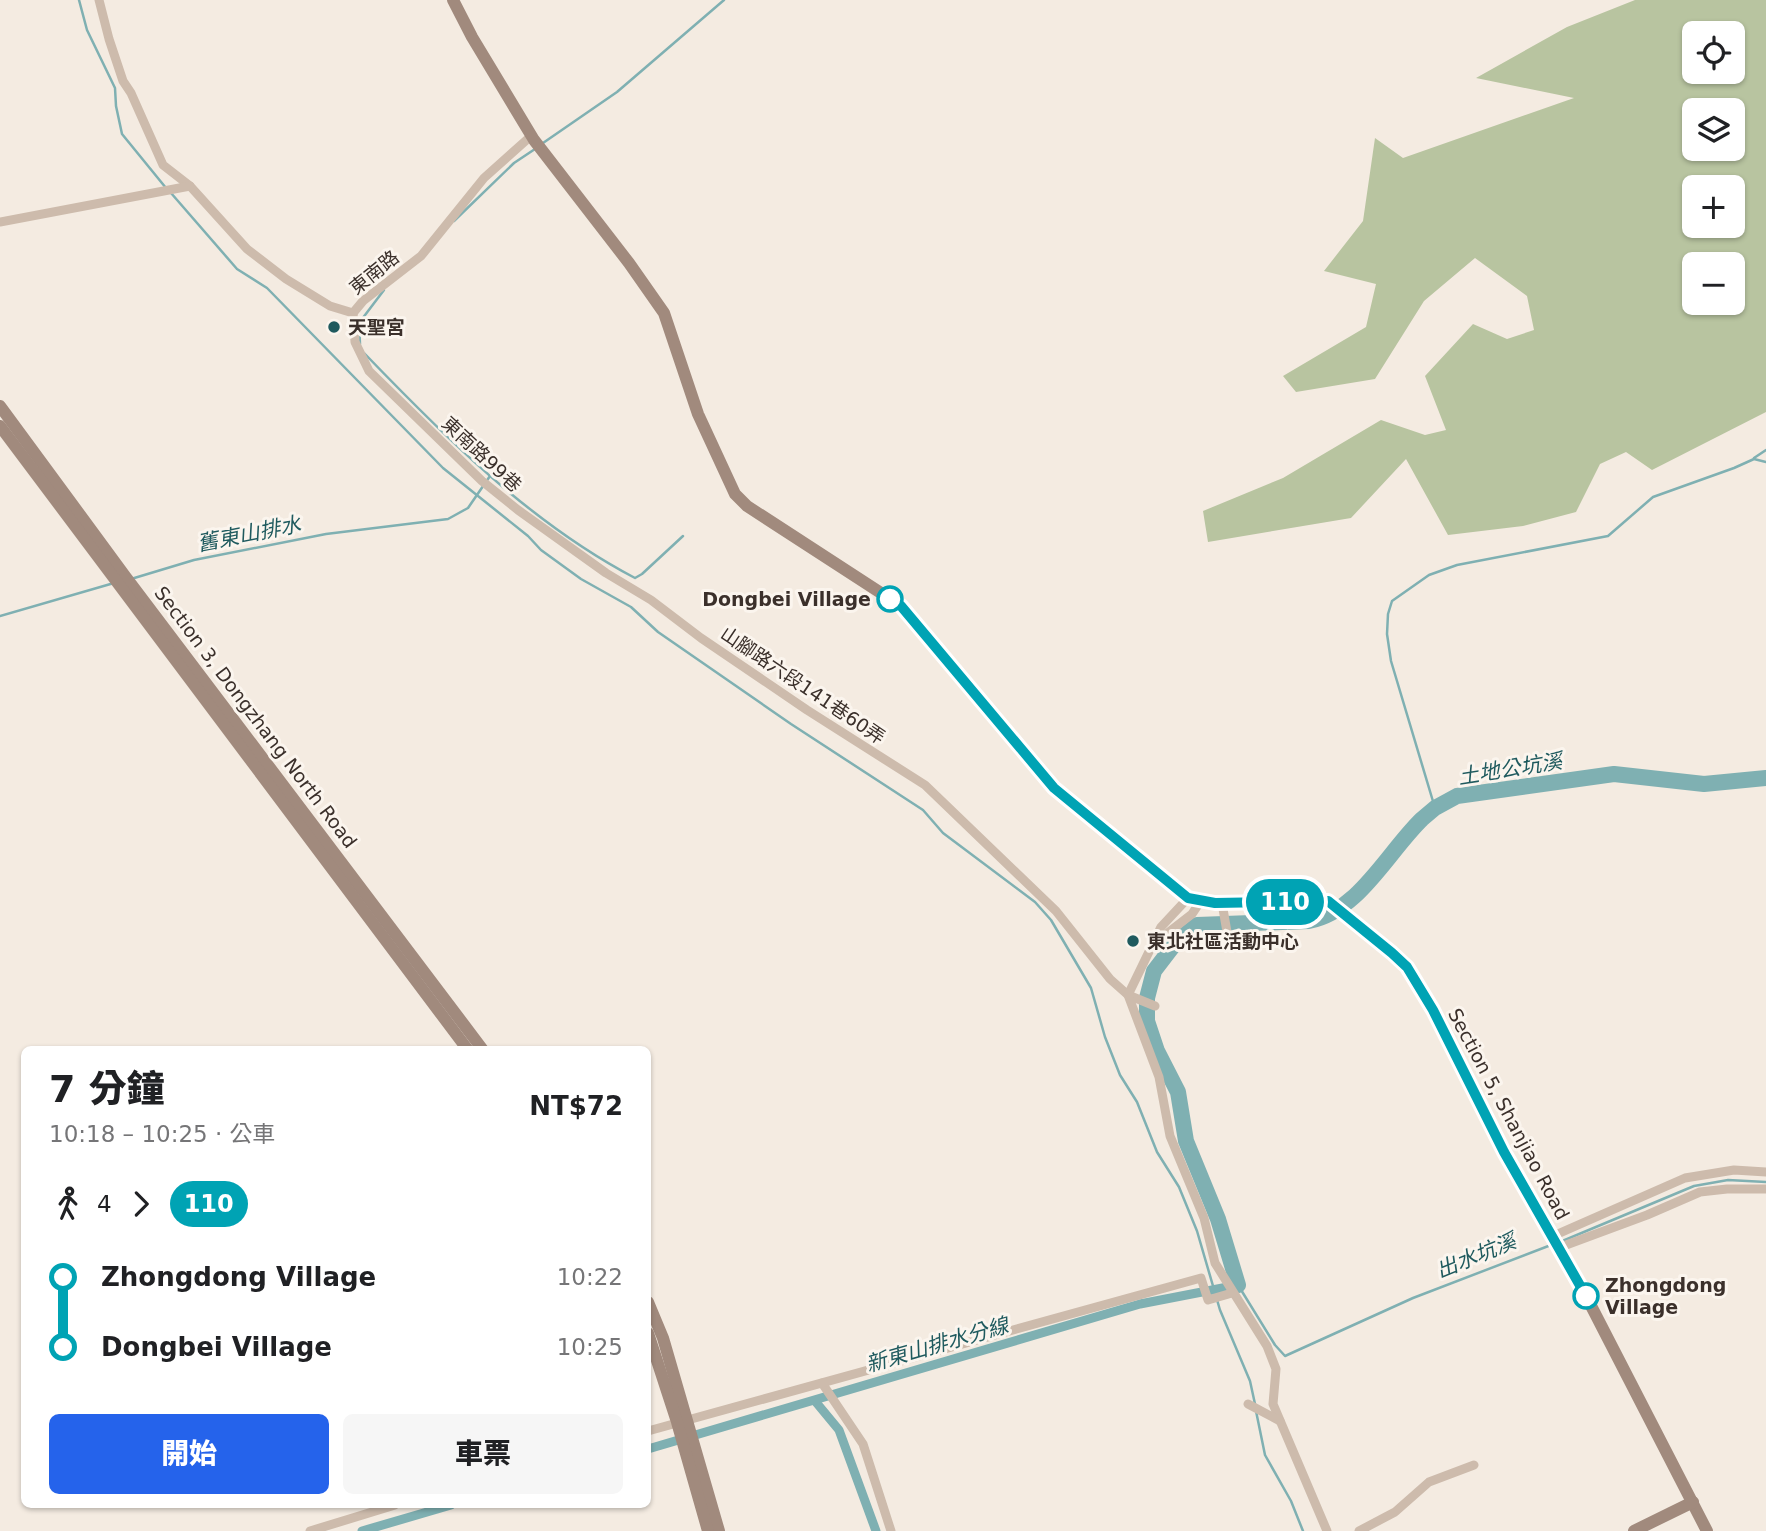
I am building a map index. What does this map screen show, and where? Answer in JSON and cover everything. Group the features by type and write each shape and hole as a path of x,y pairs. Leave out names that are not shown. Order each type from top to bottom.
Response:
{"street":[{"name":"東南路","path":"99,0 123,81 163,165 190,186 247,249 330,306 353,313 363,301 421,256 484,178 532,138"},
{"path":"453,0 532,138 629,263 667,320 698,414 735,494 747,506 901,606 1054,788 1194,900 1222,903 1227,932"},
{"path":"0,222 190,186"},
{"name":"東南路99巷","path":"353,313 355,342 369,371 482,481 606,573 631,587"},
{"name":"Section 3, Dongzhang North Road","path":"0,406 480,1046"},
{"name":"Section 3, Dongzhang North Road","path":"0,426 465,1046"},
{"name":"山腳路六段141巷60弄","path":"631,587 807,710 925,785 1056,912 1110,979 1128,995"},
{"path":"1194,900 1161,927 1128,995 1159,1077 1170,1136 1204,1218 1215,1262 1267,1346 1276,1369 1273,1405 1327,1531"},
{"name":"Section 5, Shanjiao Road","path":"1222,903 1328,901 1407,967 1433,1010 1504,1152 1586,1296 1707,1531"},
{"path":"1128,995 1155,1006"},
{"path":"1555,1242 1685,1178 1734,1170 1766,1172"},
{"path":"1555,1242 1647,1215 1700,1192 1766,1189"},
{"path":"651,1430 1201,1278 1208,1300 1232,1293"},
{"path":"651,1309 663,1338 708,1531"},
{"path":"651,1341 682,1421"},
{"path":"822,1383 863,1444 891,1531"},
{"path":"1248,1404 1280,1421"},
{"path":"689,1446 719,1531"},
{"path":"1359,1531 1395,1512 1429,1482 1474,1465"},
{"path":"1634,1531 1693,1502"},
{"path":"310,1531 386,1508"}],"green space":[{"path":"1635,0 1766,0 1766,412 1652,470 1626,452 1600,464 1576,512 1523,526 1448,535 1406,459 1351,518 1208,542 1203,511 1283,478 1381,420 1425,435 1446,430 1425,376 1473,324 1507,339 1534,330 1527,296 1475,258 1424,301 1375,379 1296,392 1283,376 1366,327 1376,284 1324,271 1363,221 1375,138 1403,158 1574,98 1476,78 1567,27"}],"waterway":[{"path":"79,0 87,30 115,88 122,134 166,188"},
{"path":"543,143 617,92 724,0"},
{"path":"454,221 514,163 535,149"},
{"path":"171,193 237,269 267,288 443,468 528,536 541,550 581,579 631,607 658,632 791,724 923,810 943,833 1035,902 1051,920 1091,988 1105,1037 1120,1075 1137,1102 1157,1152 1179,1187 1197,1231 1220,1310 1250,1381 1255,1404"},
{"path":"360,344 359,323 384,290"},
{"path":"364,353 458,447 524,505 597,556 635,578 683,536"},
{"path":"1754,458 1766,450"},
{"path":"1435,808 1391,661 1387,634 1392,601 1429,575 1457,565 1608,536 1653,497 1754,459 1766,462"},
{"name":"舊東山排水","path":"131,579 194,560 326,534 448,519 468,508 490,476"},
{"name":"舊東山排水","path":"0,616 114,583"},
{"name":"土地公坑溪","path":"1238,1285 1218,1219 1186,1141 1178,1092 1157,1051 1147,1021 1147,998 1154,971 1177,941 1197,925 1309,921 1327,915 1343,906 1371,879 1422,819 1457,796 1614,774 1704,784 1766,778"},
{"name":"出水坑溪","path":"1560,1242 1694,1186 1728,1180 1766,1182"},
{"name":"出水坑溪","path":"1238,1285 1275,1345 1285,1356 1413,1298 1551,1245"},
{"name":"新東山排水分線","path":"651,1448 1140,1304 1238,1285"},
{"path":"815,1401 839,1430 876,1531"},
{"path":"1256,1411 1265,1455 1291,1501 1303,1531"},
{"name":"新東山排水分線","path":"362,1531 441,1508"}],"bus line":[{"name":"110","path":"890,599 901,606 1054,788 1188,898 1215,903 1328,901 1407,967 1433,1010 1504,1152 1586,1296"}],"place":[{"name":"天聖宮","path":"334,327"},
{"name":"Dongbei Village","path":"890,599"},
{"name":"東北社區活動中心","path":"1133,941"},
{"name":"Zhongdong Village","path":"1586,1296"}]}
